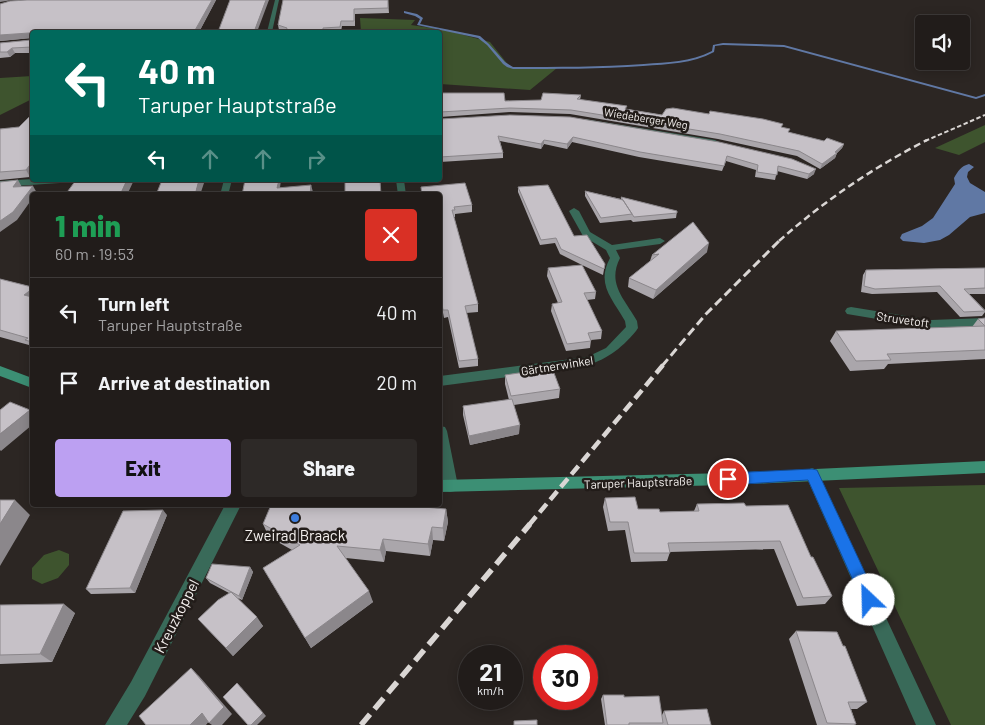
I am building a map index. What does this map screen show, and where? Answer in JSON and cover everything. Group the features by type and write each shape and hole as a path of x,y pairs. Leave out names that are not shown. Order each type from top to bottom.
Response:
{"street":[{"path":"270,30 277,0"},
{"name":"Wiedeberger Weg","path":"580,120 728,145"},
{"path":"0,184 30,182"},
{"path":"574,211 586,234 610,248 660,241"},
{"name":"Gärtnerwinkel","path":"442,381 582,363 602,357 616,349 632,328 631,321 609,282 609,270 615,258 610,248"},
{"name":"Struvetoft","path":"852,311 931,324 985,322"},
{"path":"0,371 30,382"},
{"path":"442,453 445,486"},
{"name":"Taruper Hauptstraße","path":"445,486 718,480 985,467"},
{"path":"812,474 926,725"},
{"name":"Kreuzkoppel","path":"115,725 138,689 232,507"}],"green space":[{"path":"360,18 415,20 411,25 445,30 490,42 510,67 557,68 530,90 442,84 442,30 361,30"},
{"path":"30,76 30,100 0,115 0,78"},
{"path":"985,125 985,142 959,155 935,148"},
{"path":"985,485 985,725 951,725 839,488"},
{"path":"59,550 69,554 69,565 58,578 42,584 32,579 32,568 44,555"}],"water":[{"path":"969,164 974,167 968,172 967,177 970,183 985,192 985,213 970,217 949,235 940,240 924,243 903,241 900,238 902,234 922,226 933,218 955,184 954,178 957,173 962,167"}],"building":[{"path":"212,0 195,30 30,30 30,34 0,35 0,4 10,1"},
{"path":"230,0 266,0 255,30 219,30"},
{"path":"283,0 388,0 388,8 354,9 354,21 341,21 340,27 323,28 323,30 286,30 287,28 278,25"},
{"path":"30,40 30,47 12,48 7,52 0,52 0,43"},
{"path":"442,93 504,93 505,101 541,100 543,93 581,95 577,99 627,106 625,109 662,115 666,109 673,108 709,114 710,111 763,119 783,124 781,127 790,129 788,132 824,141 827,138 844,144 835,152 837,153 822,164 799,151 720,134 571,110 510,108 442,112"},
{"path":"510,115 570,117 719,142 792,159 816,169 809,174 778,166 777,175 757,172 758,165 727,156 724,166 640,152 573,137 567,144 544,140 541,144 498,136 503,153 442,157 442,119"},
{"path":"30,116 30,165 26,170 0,172 0,129 19,127"},
{"path":"18,180 13,187 33,186 13,212 0,221 0,182"},
{"path":"75,182 126,182 121,192 67,192"},
{"path":"161,182 198,182 196,192 157,192"},
{"path":"245,182 278,182 277,188 311,185 310,192 243,192"},
{"path":"345,182 380,182 381,192 345,192"},
{"path":"465,183 472,205 454,207 455,210 452,210 478,304 465,306 478,359 459,361 448,310 443,310 442,304 442,192 422,192 421,187"},
{"path":"548,185 574,236 587,235 605,264 604,269 561,249 556,238 541,240 518,187"},
{"path":"585,191 623,200 632,214 601,218"},
{"path":"621,197 677,211 677,213 634,217"},
{"path":"693,222 709,243 656,290 629,278 659,254 652,255"},
{"path":"582,265 596,292 584,293 602,331 588,333 591,341 567,344 552,304 562,302 548,268"},
{"path":"985,268 985,288 964,289 985,311 964,312 940,286 875,289 864,286 866,270"},
{"path":"0,279 30,286 30,290 24,295 30,296 30,341 25,340 28,338 0,330"},
{"path":"985,318 985,326 978,319"},
{"path":"985,326 985,350 887,354 891,360 856,361 836,331"},
{"path":"539,370 541,374 554,373 560,389 511,396 505,375"},
{"path":"512,399 520,425 469,436 463,406"},
{"path":"10,402 30,410 0,434 0,410"},
{"path":"635,497 638,509 659,509 660,512 699,511 697,504 744,503 746,506 788,505 811,557 813,557 832,596 803,598 780,541 668,543 670,553 634,553 628,522 610,522 605,498"},
{"path":"0,500 15,500 0,524"},
{"path":"270,507 424,507 446,509 443,528 432,527 428,544 383,539 380,550 337,546 369,591 305,638 263,568 300,545 263,524"},
{"path":"163,510 130,588 86,589 123,511"},
{"path":"212,564 250,567 239,596 206,578"},
{"path":"231,592 257,617 226,648 198,619 218,600"},
{"path":"64,604 40,654 0,655 0,605"},
{"path":"796,631 837,632 843,646 845,646 867,702 848,702 856,724 827,723"},
{"path":"191,668 224,707 209,723 202,713 190,725 146,725 139,716"},
{"path":"237,683 263,713 251,725 248,725 223,697"},
{"path":"603,695 624,695 624,697 659,696 663,723 607,725"},
{"path":"707,709 711,725 668,725 664,711"},
{"path":"537,720 537,725 514,725 514,721"}],"waterway":[{"path":"405,12 422,19 418,24 479,37 488,44 504,63 513,68 600,67 684,62 706,55 713,51 714,45 784,46 976,98 985,95"}],"railway":[{"path":"926,141 985,115"},
{"path":"779,241 850,186 926,141"},
{"path":"662,366 706,314 779,241"},
{"path":"529,525 663,365"},
{"path":"361,725 530,524"}],"place":[{"name":"Zweirad Braack","path":"295,518"}],"route":[{"path":"728,479 812,474 869,600"}]}
